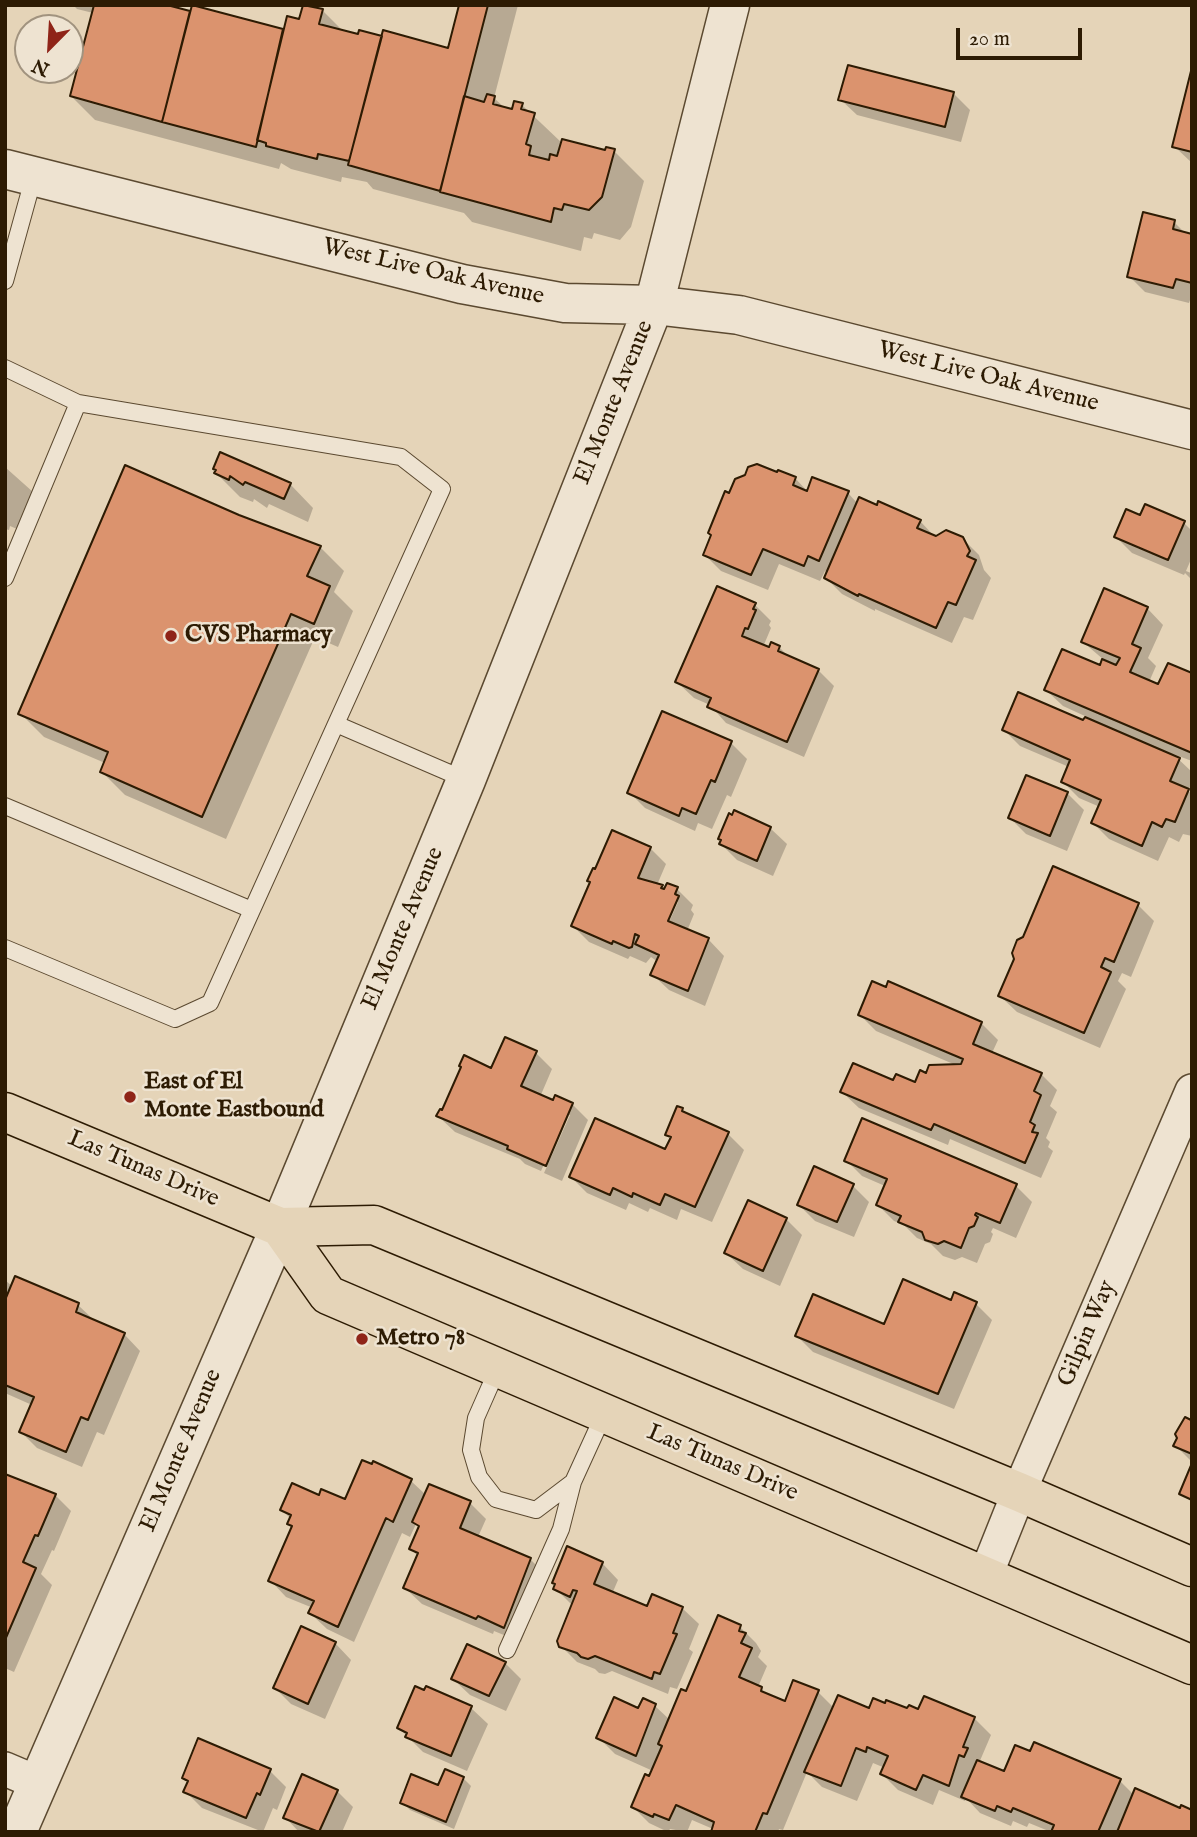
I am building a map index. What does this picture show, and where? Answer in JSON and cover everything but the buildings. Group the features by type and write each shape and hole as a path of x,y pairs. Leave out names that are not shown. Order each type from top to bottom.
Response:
{"main road":[{"name":"Las Tunas Drive","path":"5,1112 280,1227 374,1225 1019,1492 1192,1567"},
{"name":"Las Tunas Drive","path":"280,1227 328,1295 1192,1665"}],"street":[{"name":"El Monte Avenue","path":"17,1832 21,1776 280,1227 466,780 654,305 730,5"},
{"name":"West Live Oak Avenue","path":"19,172 461,284 565,303 654,305 739,315 1192,430"},
{"name":"Gilpin Way","path":"985,1577 1192,1091"}],"lane":[{"path":"5,281 19,172"},
{"path":"5,368 78,403 401,457 442,489 210,1003 175,1019 5,948"},
{"path":"5,578 78,403"},
{"path":"336,724 466,780"},
{"path":"5,806 252,910"},
{"path":"498,1368 476,1418 471,1450 479,1477 496,1499 536,1510 573,1482"},
{"path":"507,1650 561,1529 573,1482 604,1414"}],"place":[{"name":"CVS Pharmacy","path":"171,636"},
{"name":"East of El Monte Eastbound","path":"130,1097"},
{"name":"Metro 78","path":"362,1339"}]}
